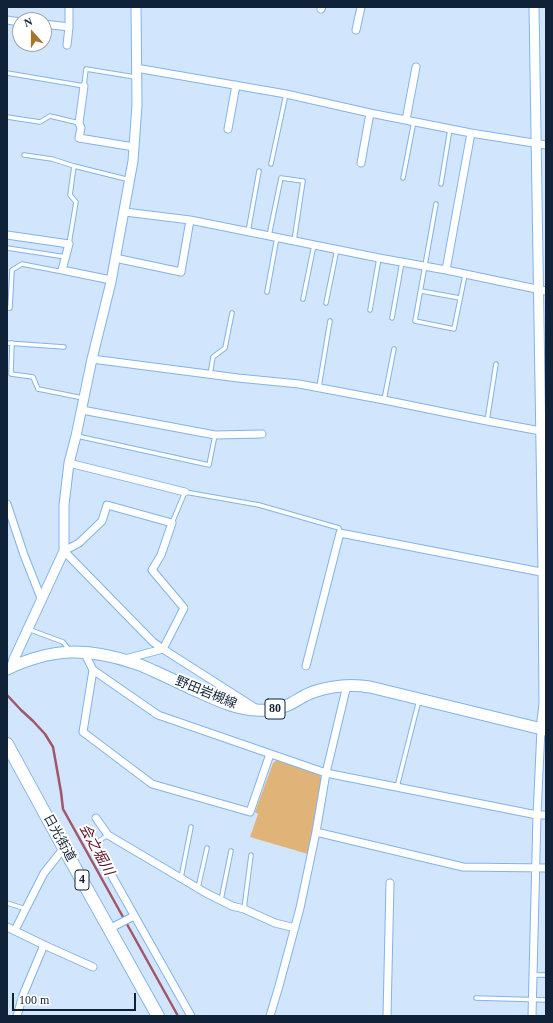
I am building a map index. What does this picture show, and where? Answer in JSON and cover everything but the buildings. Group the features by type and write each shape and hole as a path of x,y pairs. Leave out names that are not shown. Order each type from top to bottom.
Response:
{"highway":[{"name":"日光街道","path":"7,744 64,848 114,927 158,1016"}],"main road":[{"name":"野田岩槻線","path":"9,668 47,655 62,652 84,652 108,655 135,663 223,703 241,708 268,710 287,706 312,692 347,685 370,687 515,726 544,727"}],"street":[{"path":"67,45 69,7"},
{"path":"9,668 64,551 64,505 69,463 111,280 133,161 137,105 136,7"},
{"path":"356,30 361,7"},
{"path":"532,1016 537,767 544,727 542,290 536,143 534,7"},
{"path":"52,25 69,27"},
{"path":"410,121 416,67"},
{"path":"136,72 236,85 471,133 546,145"},
{"path":"228,129 236,85"},
{"path":"84,86 79,123 81,128 79,138 134,147"},
{"path":"361,163 370,113"},
{"path":"446,270 471,133"},
{"path":"124,212 190,220 542,290"},
{"path":"115,258 181,272 190,220"},
{"path":"7,235 68,244 62,270 111,280"},
{"path":"92,359 210,375 299,384 543,432"},
{"path":"82,410 216,435 262,434"},
{"path":"69,463 185,492"},
{"path":"7,504 24,555 41,598"},
{"path":"64,551 79,543 102,521 107,505 172,523 161,555 152,570 184,608 163,648 123,660"},
{"path":"306,666 340,533 544,572"},
{"path":"64,551 154,642 259,710"},
{"path":"84,652 93,670 158,715 326,773 537,815 546,815"},
{"path":"93,670 83,732 152,784 250,812 270,754"},
{"path":"270,1016 300,908 316,832 326,773 347,685"},
{"path":"96,818 108,836 198,888 232,906 244,909 274,923 295,928"},
{"path":"316,832 463,867 546,868"},
{"path":"94,844 132,916 191,1016"},
{"path":"15,930 44,873 64,848"},
{"path":"387,1016 390,883"},
{"path":"114,927 132,916"},
{"path":"7,927 93,967"},
{"path":"17,1016 22,995 44,945"}],"lane":[{"path":"7,73 84,86 86,69 136,72"},
{"path":"271,164 286,94"},
{"path":"7,117 40,122 50,116 79,123"},
{"path":"403,178 410,121"},
{"path":"441,184 450,128"},
{"path":"24,155 52,159 130,180"},
{"path":"68,244 76,202 70,195 74,166"},
{"path":"248,232 260,171"},
{"path":"269,236 281,178 304,181 294,241"},
{"path":"436,204 415,321 454,329 465,275"},
{"path":"267,292 278,238"},
{"path":"303,299 314,245"},
{"path":"7,248 66,257"},
{"path":"326,303 336,249"},
{"path":"370,310 379,258"},
{"path":"392,318 402,262"},
{"path":"7,308 10,308 12,270 22,264 58,271 62,270"},
{"path":"420,291 460,298"},
{"path":"210,375 213,357 225,348 232,314"},
{"path":"319,388 330,321"},
{"path":"7,343 64,347"},
{"path":"12,343 11,374 32,377 38,389 84,398"},
{"path":"384,400 394,349"},
{"path":"487,421 496,364"},
{"path":"76,436 209,464 216,435"},
{"path":"172,523 185,492 259,505 339,528 340,533"},
{"path":"27,629 63,642 71,652"},
{"path":"397,787 419,699"},
{"path":"181,878 191,827"},
{"path":"94,844 108,836"},
{"path":"198,888 207,848"},
{"path":"220,900 231,851"},
{"path":"244,909 251,855"},
{"path":"7,903 26,909"},
{"path":"534,975 546,975"},
{"path":"476,998 546,1000"}],"shaded area":[{"path":"277,760 319,774 322,779 308,854 250,837 258,814 255,812 273,763"}],"waterway":[{"name":"会之堀川","path":"7,695 45,734 53,747 63,809 178,1016"}]}
